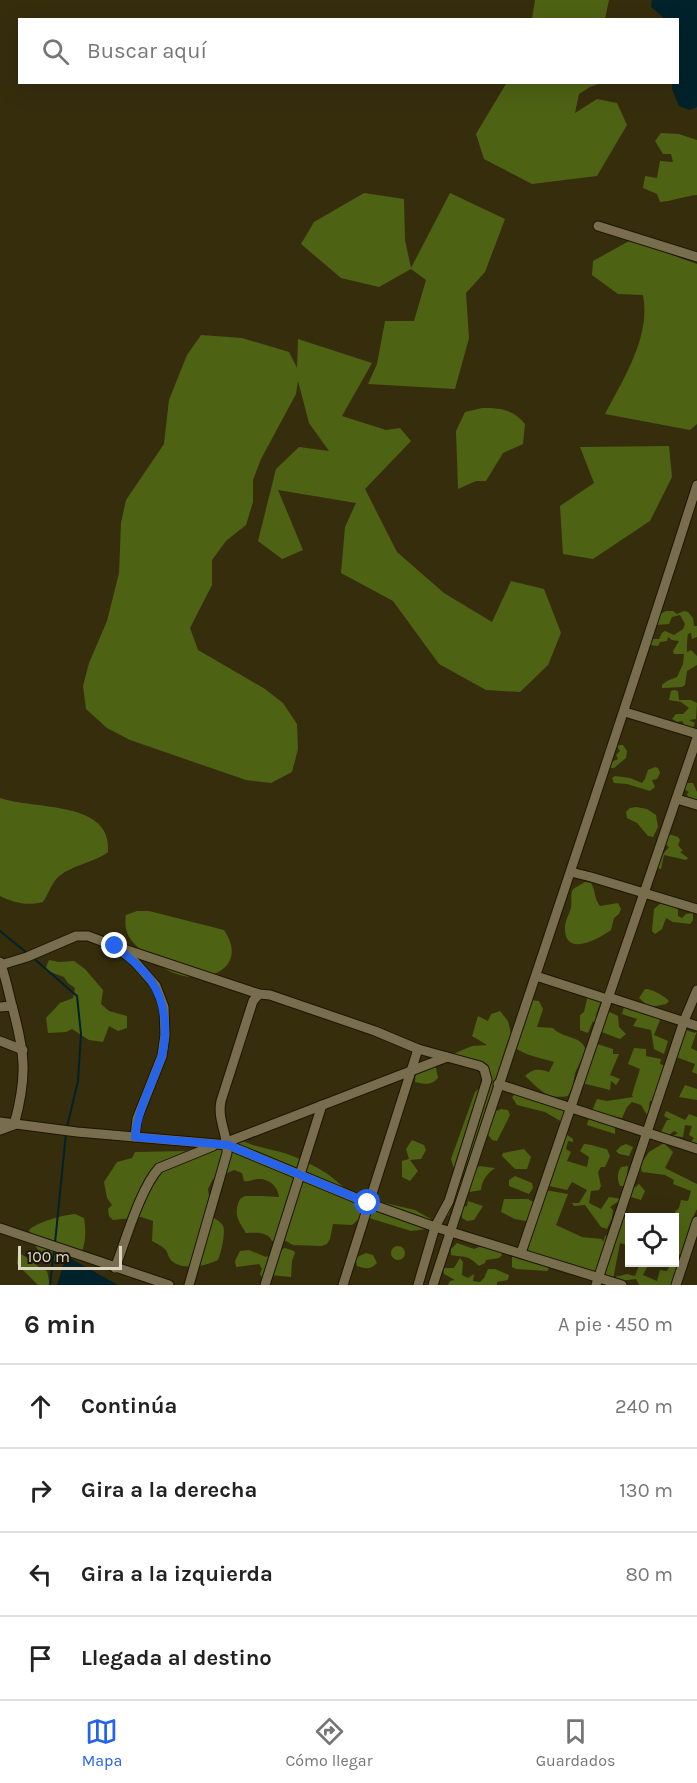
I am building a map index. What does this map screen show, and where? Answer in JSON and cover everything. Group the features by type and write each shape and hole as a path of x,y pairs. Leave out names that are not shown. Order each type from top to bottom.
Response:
{"street":[{"path":"598,226 697,256"},
{"path":"433,1285 498,1084 625,712 697,485"},
{"path":"521,1253 607,998 646,893 697,736 625,712"},
{"path":"677,799 697,805"},
{"path":"570,872 697,909"},
{"path":"14,1125 23,1080 23,1050 1,963 31,956 80,935 259,994 270,995 375,1031 418,1049 480,1066 487,1080 449,1201 435,1227 418,1285"},
{"path":"115,946 135,962 156,986 164,1007 165,1035 162,1056 137,1119 135,1137"},
{"path":"536,976 697,1026"},
{"path":"597,1281 684,1022 697,990"},
{"path":"189,1285 227,1152 220,1109 253,1001 259,994"},
{"path":"0,1007 12,1006"},
{"path":"0,1041 23,1050"},
{"path":"343,1285 409,1071 418,1049"},
{"path":"0,1122 77,1132 214,1145 227,1144 447,1057"},
{"path":"498,1084 697,1149"},
{"path":"265,1285 322,1105"},
{"path":"0,1130 14,1125"},
{"path":"227,1144 368,1203 435,1227 521,1253 597,1281 622,1285"},
{"path":"115,1268 141,1200 155,1172 159,1168 214,1145"},
{"path":"676,1285 697,1221"},
{"path":"0,1228 169,1285"}],"green space":[{"path":"535,0 609,0 605,18 532,18"},
{"path":"506,84 599,84 579,94 575,113 597,99 617,103 627,125 597,176 532,184 484,159 476,134"},
{"path":"661,133 679,134 697,140 697,195 660,202 657,194 643,188 645,176 657,178 660,161 673,162 671,154 663,154 655,141"},
{"path":"364,193 404,199 405,240 411,268 450,193 505,219 485,272 466,293 469,338 455,389 368,384 377,364 385,321 414,321 426,280 411,269 379,287 341,278 301,244 314,222"},
{"path":"631,240 697,264 697,424 690,430 605,414 640,341 643,326 643,295 618,294 592,275 593,261"},
{"path":"201,335 242,338 289,352 297,368 298,339 372,363 342,416 386,430 400,428 411,441 365,489 397,552 444,593 492,622 511,581 544,589 561,633 548,665 520,692 486,690 439,664 393,601 341,573 345,527 356,503 278,490 303,550 282,559 258,541 276,469 299,447 329,451 309,423 298,381 296,394 261,459 253,480 253,502 246,525 226,541 212,560 212,585 190,628 198,650 265,689 283,703 297,724 298,749 292,772 271,783 246,780 130,740 107,728 86,709 83,686 89,663 107,621 119,573 121,523 126,500 164,444 169,400 187,355"},
{"path":"482,408 506,410 516,415 525,424 523,444 503,453 486,481 476,481 458,489 456,431 465,412"},
{"path":"669,446 672,477 650,521 593,559 563,554 560,506 594,483 580,447"},
{"path":"673,611 677,614 688,612 693,618 694,626 697,626 697,637 692,639 691,633 688,634 687,652 691,650 697,656 697,665 687,671 685,685 682,687 662,688 667,681 677,677 683,664 684,654 674,654 673,651 679,641 668,637 667,641 660,642 658,646 650,645 653,639 659,639 665,631 674,635 683,629 685,624 680,615 672,617 669,624 656,625 660,614"},
{"path":"671,691 678,691 679,700 691,700 697,703 696,719 689,720 695,723 693,728 685,726 682,721 677,722 672,719 676,714 683,714 689,708 681,702 669,700"},
{"path":"623,745 627,751 626,758 614,768 610,768 609,763 618,759 616,755 620,751 617,746"},
{"path":"655,767 660,773 657,779 652,780 655,787 650,791 627,784 614,783 612,778 615,776 630,778 642,783 648,770"},
{"path":"685,783 693,783 697,792 697,800 688,799 689,792 684,789"},
{"path":"0,798 85,815 98,823 106,835 108,852 59,876 43,902 21,903 0,896"},
{"path":"636,807 647,809 656,815 658,827 653,837 648,836 637,823 627,818 626,812"},
{"path":"668,834 678,837 680,840 678,845 683,851 680,852 688,858 686,860 664,855 661,869 657,868 661,852 663,854 669,847 661,841"},
{"path":"585,882 591,883 600,906 618,903 621,909 614,918 611,930 592,941 571,943 567,939 565,925 571,908 571,896 573,889"},
{"path":"661,903 675,906 678,916 682,918 686,914 693,913 693,920 690,924 673,922 666,918 662,929 655,934 652,931 654,909"},
{"path":"137,911 149,911 224,930 232,954 229,963 213,975 201,977 189,977 168,971 140,949 129,937 125,921 126,915"},
{"path":"49,960 74,961 85,969 103,990 101,1004 109,1011 127,1016 127,1028 118,1031 109,1026 103,1042 89,1040 72,1029 66,1032 48,1033 46,1018 60,1003 73,998 75,988 64,977 45,970"},
{"path":"645,989 658,993 669,1001 666,1004 651,1007 660,1010 660,1020 654,1035 668,1041 664,1054 654,1049 651,1030 633,1026 637,1019 622,1014 624,1007 648,1006 639,998"},
{"path":"588,995 601,1001 595,1017 601,1008 618,1016 619,1027 626,1034 620,1039 599,1031 593,1021 588,1033 580,1030 580,1015 584,1012"},
{"path":"531,1000 539,1001 543,1009 537,1027 553,1028 584,1045 586,1050 575,1073 573,1085 568,1096 554,1096 544,1092 525,1076 536,1070 549,1072 554,1062 522,1052 508,1040 492,1094 485,1109 483,1122 462,1177 459,1197 453,1203 448,1216 440,1209 451,1194 456,1176 451,1159 475,1092 487,1080 483,1068 453,1054 472,1046 487,1045 472,1036 478,1016 488,1021 491,1014 500,1011 508,1021 511,1034"},
{"path":"686,1030 695,1033 697,1031 691,1048 697,1051 697,1074 692,1072 695,1064 676,1057"},
{"path":"594,1043 613,1049 613,1054 619,1054 610,1075 620,1079 616,1085 611,1081 610,1090 582,1083"},
{"path":"634,1048 646,1049 646,1056 661,1059 660,1064 666,1066 652,1101 650,1101 649,1106 652,1112 647,1115 641,1105 632,1102 622,1118 592,1111 597,1099 607,1101 633,1097 640,1069 628,1064"},
{"path":"436,1068 438,1078 435,1081 428,1084 415,1082 416,1071"},
{"path":"685,1085 697,1089 697,1100 679,1097"},
{"path":"515,1094 565,1110 562,1122 545,1112 517,1105 512,1097"},
{"path":"501,1109 508,1110 510,1115 497,1141 492,1140 487,1133 492,1113"},
{"path":"666,1111 685,1120 689,1114 697,1117 697,1145 691,1142 694,1138 689,1135 692,1126 685,1125 683,1137 673,1136 678,1133 674,1131 669,1135 661,1132 667,1120 671,1120 664,1116"},
{"path":"589,1117 599,1123 608,1123 615,1127 615,1134 587,1125"},
{"path":"566,1134 573,1139 573,1142 568,1141 566,1149 571,1152 567,1161 587,1167 589,1157 580,1151 584,1144 607,1149 610,1156 605,1167 601,1167 598,1172 601,1186 599,1190 591,1191 589,1203 601,1209 609,1197 622,1199 610,1207 613,1210 612,1218 607,1229 601,1227 585,1205 574,1206 572,1203 579,1203 587,1190 572,1182 567,1190 549,1186"},
{"path":"241,1140 288,1154 308,1163 360,1197 415,1210 431,1219 427,1229 411,1231 366,1217 360,1218 352,1225 333,1224 330,1239 322,1246 293,1245 286,1241 272,1241 264,1234 246,1233 239,1220 237,1209 240,1199 245,1196 279,1197 277,1190 273,1184 263,1179 244,1181 242,1173 234,1170 213,1179 208,1189 212,1217 221,1223 224,1229 218,1260 213,1262 188,1267 177,1264 171,1260 165,1249 152,1241 153,1221 141,1217 113,1220 109,1216 108,1209 112,1205 107,1198 104,1182 117,1162 132,1158 135,1152 185,1151 221,1141"},
{"path":"412,1140 424,1145 426,1150 421,1159 410,1160 418,1171 410,1181 402,1177 402,1161 409,1159 406,1149"},
{"path":"664,1143 673,1152 665,1168 697,1184 697,1209 693,1226 682,1253 679,1255 679,1213 675,1212 681,1200 688,1201 691,1191 673,1184 674,1180 665,1175 642,1172 640,1165 649,1152"},
{"path":"626,1144 633,1147 629,1156 616,1151"},
{"path":"524,1149 531,1157 527,1169 515,1169 502,1156 503,1153"},
{"path":"479,1166 495,1168 485,1177 481,1190 470,1192 468,1186"},
{"path":"628,1166 626,1186 620,1186 618,1178 621,1167"},
{"path":"515,1176 532,1183 533,1188 529,1194 509,1186 509,1180"},
{"path":"639,1184 645,1191 641,1200 631,1197 629,1192"},
{"path":"545,1190 568,1194 556,1225 582,1237 602,1239 603,1242 605,1236 618,1229 621,1217 625,1218 625,1245 620,1243 612,1285 546,1264 549,1268 547,1271 512,1267 512,1257 531,1256 527,1248"},
{"path":"504,1199 528,1199 537,1204 531,1222 515,1219 501,1212"},
{"path":"468,1201 483,1206 474,1220 467,1221 462,1218 462,1207 467,1206"},
{"path":"75,1214 84,1218 85,1235 82,1251 65,1253 58,1261 46,1258 39,1251 29,1230 50,1219"},
{"path":"457,1243 474,1249 479,1247 501,1249 502,1255 499,1258 486,1260 479,1266 469,1258 451,1255 451,1249"},
{"path":"398,1246 403,1248 405,1253 403,1258 398,1260 393,1258 391,1253 393,1248"},
{"path":"285,1248 295,1253 291,1277 271,1275 263,1279 259,1264 236,1267 235,1261 240,1251 249,1250 266,1257"},
{"path":"18,1253 47,1271 50,1285 38,1285 17,1264"},
{"path":"366,1253 373,1255 377,1263 368,1268 357,1266 355,1258"},
{"path":"460,1258 463,1262 462,1275 468,1278 474,1274 473,1281 480,1282 488,1269 495,1269 509,1275 508,1280 497,1282 497,1285 448,1285 450,1281 455,1280 444,1274 443,1268 454,1268"},
{"path":"638,1267 647,1267 643,1275 657,1281 660,1270 667,1271 669,1267 678,1267 673,1285 639,1285 636,1279 620,1281 615,1277 627,1274 635,1276"}],"water":[{"path":"652,0 697,0 697,107 689,110 679,106 672,89 672,84 679,84 679,18 662,18 651,7"},
{"path":"66,1256 118,1285 57,1285"}],"waterway":[{"path":"0,931 27,953"},
{"path":"32,957 77,996 81,1034 78,1081 67,1127"},
{"path":"55,1243 66,1133"},
{"path":"50,1285 54,1249"}],"route":[{"path":"115,946 135,962 156,986 164,1007 165,1035 162,1056 137,1119 135,1137 228,1145 368,1203"}]}
